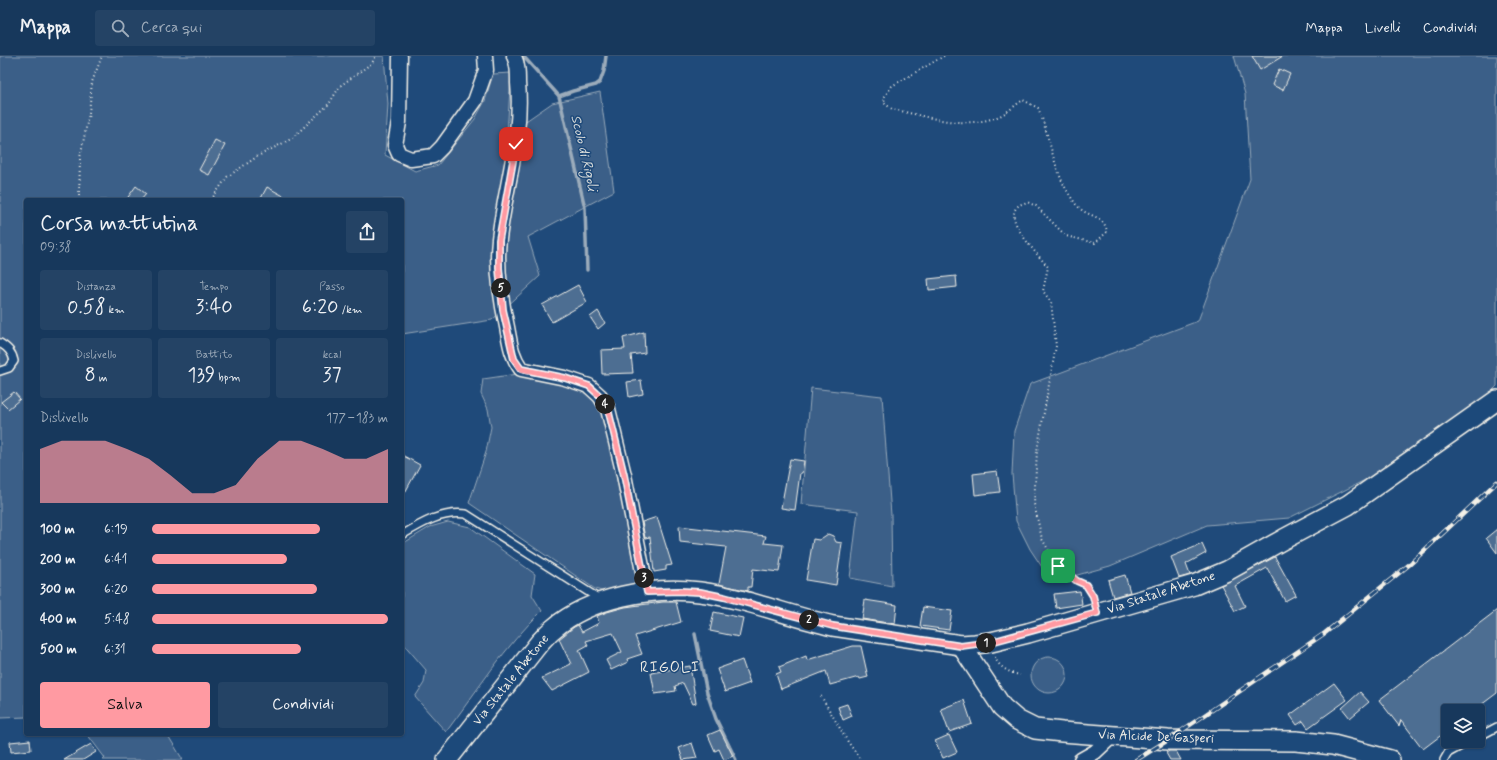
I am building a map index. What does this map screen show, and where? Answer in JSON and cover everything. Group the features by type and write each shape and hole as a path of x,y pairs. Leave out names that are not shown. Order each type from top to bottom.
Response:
{"main road":[{"name":"Via Statale Abetone","path":"447,760 540,642 553,629 602,601 647,592 700,592 826,624 961,646 991,642 1194,585 1226,571 1348,505 1497,400"},
{"name":"Via Alcide De Gasperi","path":"961,646 1002,708 1017,720 1035,729 1168,740 1296,741 1333,745 1390,760"}],"street":[{"path":"400,56 399,122 395,145 399,154 411,159 434,156 442,147 475,101 486,70 485,56"},
{"path":"514,56 517,62 519,95 516,144 499,240 503,310 514,359 521,369 565,378 589,386 600,396 608,409 624,475 647,592"},
{"path":"1081,760 1095,752 1112,736"}],"lane":[{"path":"0,343 8,348 14,361 9,368 0,371"},
{"path":"404,534 422,522 458,513 466,514 602,601"},
{"path":"1485,733 1497,727"},
{"path":"1444,760 1448,753 1457,748"}],"path":[{"path":"79,198 80,158 89,113 92,82 102,56"},
{"path":"212,198 227,177 258,156 291,139 329,104 340,86 372,63 376,56"},
{"path":"944,56 892,86 885,96 884,103 892,109 964,123 983,121 999,117 1023,100 1038,108 1064,187 1082,210 1100,219 1106,226 1107,232 1095,243 1066,236 1043,212 1036,206 1027,202 1019,205 1014,213 1014,220 1020,232 1048,267 1043,291 1051,302 1056,346 1037,451 1034,504 1042,539 1058,566 1077,581 1086,585 1093,596 1097,613"},
{"path":"1005,668 1010,673 1020,675"},
{"path":"821,696 848,742 861,760"}],"shaded area":[{"path":"0,56 384,56 388,104 385,155 415,171 438,165 475,119 485,101 493,74 511,73 507,134 552,103 600,92 614,191 528,237 540,276 492,320 404,334 404,198 24,198 24,717 0,718"},
{"path":"1234,56 1497,56 1497,386 1489,394 1365,480 1289,518 1207,525 1110,566 1052,582 1030,549 1016,521 1012,474 1014,431 1030,384 1198,321 1250,179 1245,94"},
{"path":"517,374 531,379 582,387 602,411 640,584 605,592 595,589 469,503 486,452 491,427 488,409 481,394 483,379"},
{"path":"811,388 882,396 891,515 892,586 850,578 858,511 801,504"},
{"path":"448,522 470,527 535,574 532,595 542,611 516,639 492,669 446,732 415,697 424,683 426,670 404,644 404,543 430,527"},
{"path":"1052,657 1062,662 1066,668 1066,682 1062,688 1056,692 1046,693 1036,688 1032,682 1031,672 1036,662 1042,658"},
{"path":"88,736 168,736 183,760 103,760 105,758"}],"building":[{"path":"1252,56 1283,56 1260,70"},
{"path":"1279,69 1290,74 1283,90 1272,85"},
{"path":"215,140 225,145 209,175 199,170"},
{"path":"136,186 146,194 143,198 127,198"},
{"path":"267,187 287,198 261,198"},
{"path":"956,276 957,287 929,290 928,279"},
{"path":"578,285 587,302 552,322 542,305"},
{"path":"598,311 605,323 598,329 590,317"},
{"path":"644,332 645,353 631,355 633,373 602,374 601,350 625,349 623,338"},
{"path":"641,380 643,394 629,397 627,382"},
{"path":"14,392 20,399 8,409 1,402"},
{"path":"404,456 420,465 404,494"},
{"path":"790,459 804,461 802,473 800,473 795,510 781,508"},
{"path":"997,471 1000,492 975,495 973,474"},
{"path":"657,517 672,565 666,566 666,570 654,572 650,537 645,538 642,522"},
{"path":"679,526 766,536 764,543 783,545 779,572 753,569 751,587 748,587 748,591 719,584 726,547 680,542"},
{"path":"1497,529 1497,553 1486,538"},
{"path":"828,534 833,536 836,542 842,543 836,585 806,580 813,539 819,540"},
{"path":"1202,544 1206,553 1186,564 1190,575 1179,578 1171,557"},
{"path":"1275,557 1296,595 1285,601 1267,568 1235,586 1245,606 1235,611 1221,585"},
{"path":"1125,575 1130,592 1113,597 1108,580"},
{"path":"1080,591 1082,604 1056,608 1054,594"},
{"path":"865,600 897,605 895,624 862,619"},
{"path":"663,602 676,602 681,622 635,636 642,654 627,659 628,662 611,670 606,660 622,652 613,633 586,641 588,645 579,650 589,672 552,691 542,678 571,664 559,639 574,627 578,625 582,632 599,623 597,616 607,612 625,607"},
{"path":"923,607 952,611 949,630 920,626"},
{"path":"1497,610 1497,693 1482,704 1441,704 1441,735 1423,749 1401,720 1399,726 1379,700"},
{"path":"714,612 743,618 739,637 710,631"},
{"path":"853,646 861,646 868,677 860,679 859,677 830,685 826,671 781,689 776,674 781,672 779,667 806,656 807,660"},
{"path":"742,660 750,683 725,692 717,669"},
{"path":"690,666 696,703 693,704 683,683 675,686 676,691 655,694 651,673"},
{"path":"1334,683 1347,700 1308,728 1303,721 1297,725 1290,715"},
{"path":"1360,692 1369,702 1350,718 1342,708"},
{"path":"964,700 972,724 949,732 941,709"},
{"path":"847,704 852,716 843,720 838,707"},
{"path":"720,730 733,756 724,760 719,749 715,751 708,735"},
{"path":"949,735 957,752 943,758 935,741"},
{"path":"30,740 31,750 11,752 10,742"},
{"path":"692,743 697,758 683,760 679,748"},
{"path":"91,744 96,752 83,760 64,760"},
{"path":"1169,751 1176,751 1181,760 1170,760 1166,753"}],"waterway":[{"name":"Scolo di Rigoli","path":"523,56 559,96 585,208 587,270"},
{"path":"559,96 596,85 600,82 604,71 606,56"},
{"name":"Scolo di Rigoli","path":"695,634 707,693 716,719 736,760"}],"railway":[{"path":"1136,760 1168,740 1325,633 1410,564 1497,482"}],"district":[{"name":"RIGOLI","path":"670,668"}],"route":[{"path":"516,144 499,240 499,268 503,310 514,359 521,369 565,378 589,386 600,396 608,409 624,475 647,592 700,592 724,597 813,622 961,646 991,642 1097,613 1093,596 1086,585 1077,581 1058,566"}]}
